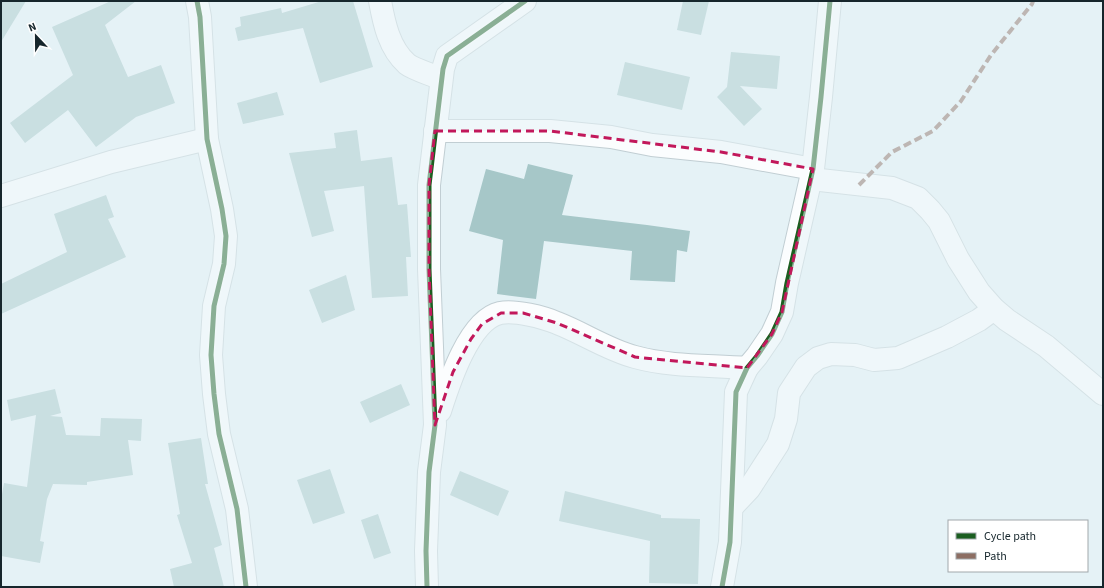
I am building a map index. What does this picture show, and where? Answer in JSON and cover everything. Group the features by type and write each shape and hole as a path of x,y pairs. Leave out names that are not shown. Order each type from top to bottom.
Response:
{"street":[{"path":"197,1 200,17 206,139 222,209 226,236 224,264 214,306 212,354 214,394 219,434 237,509 246,587"},
{"path":"380,1 383,17 393,46 407,64 441,79"},
{"path":"427,587 426,551 429,472 435,425 429,269 429,184 441,79 447,56 525,1"},
{"path":"722,587 730,542 736,392 747,368 772,334 782,312 787,283 812,174 821,97 826,3"},
{"path":"435,131 550,131 611,137 652,145 721,152 812,174 892,188 918,198 939,221 958,260 979,292 994,309 1007,320 1046,346 1103,394"},
{"path":"1,196 111,162 206,139"},
{"path":"732,507 749,489 778,444 786,419 789,393 806,367 818,358 831,354 855,356 874,360 898,358 947,337 979,320 994,309"},
{"path":"435,425 452,372 471,339 482,324 491,317 501,313 523,313 557,323 635,357 664,362 747,368"}],"highlighted area":[{"path":"435,131 550,131 721,152 813,169 782,312 772,334 747,368 635,357 557,323 523,313 501,313 482,324 471,339 453,372 435,425 429,269 429,185"}],"building":[{"path":"1,1 26,1 1,42"},
{"path":"111,1 136,1 105,25 128,77 161,65 175,103 136,117 96,147 68,110 25,143 10,123 73,75 52,27"},
{"path":"322,1 353,1 373,67 320,83 303,28 238,41 235,28 241,26 240,17 281,8 282,13"},
{"path":"683,1 709,1 701,35 677,30"},
{"path":"731,52 780,56 777,89 740,86 762,109 744,126 717,97 727,87"},
{"path":"625,62 690,77 682,110 617,95"},
{"path":"277,92 284,115 243,124 237,103"},
{"path":"357,130 361,161 392,157 398,205 407,204 411,257 406,257 408,296 372,298 364,186 324,191 334,231 312,237 289,153 336,148 334,133"},
{"path":"528,164 573,175 562,215 690,231 687,252 677,250 675,282 630,280 632,251 544,241 536,299 497,294 503,240 469,231 486,169 524,179"},
{"path":"106,195 114,217 108,219 126,257 1,314 1,284 67,252 54,214"},
{"path":"346,275 355,310 322,323 309,290"},
{"path":"401,384 410,405 370,423 360,402"},
{"path":"55,389 61,413 50,416 62,417 66,435 100,436 101,418 142,419 141,441 128,440 133,475 87,482 87,485 53,484 47,499 40,541 44,542 40,563 1,556 1,500 4,483 27,487 36,415 11,421 7,400"},
{"path":"201,438 208,484 205,484 222,545 214,548 224,587 174,587 170,569 192,563 177,515 180,514 168,443"},
{"path":"330,469 345,513 313,524 297,480"},
{"path":"460,471 509,491 498,516 450,495"},
{"path":"565,491 661,515 661,518 700,519 698,584 649,583 650,541 559,521"},
{"path":"378,514 391,553 374,559 361,520"}],"marked path":[{"path":"859,185 892,152 933,131 961,101 991,55 1033,1"}],"cycle path":[{"path":"197,1 200,17 207,139 222,209 226,236 224,264 214,306 211,355 214,394 219,434 237,509 246,587"},
{"path":"427,587 426,551 429,472 435,425 429,269 429,185 443,69 447,56 525,1"},
{"path":"722,587 730,542 736,392 747,368 772,334 782,312 787,283 813,169 830,1"}]}
